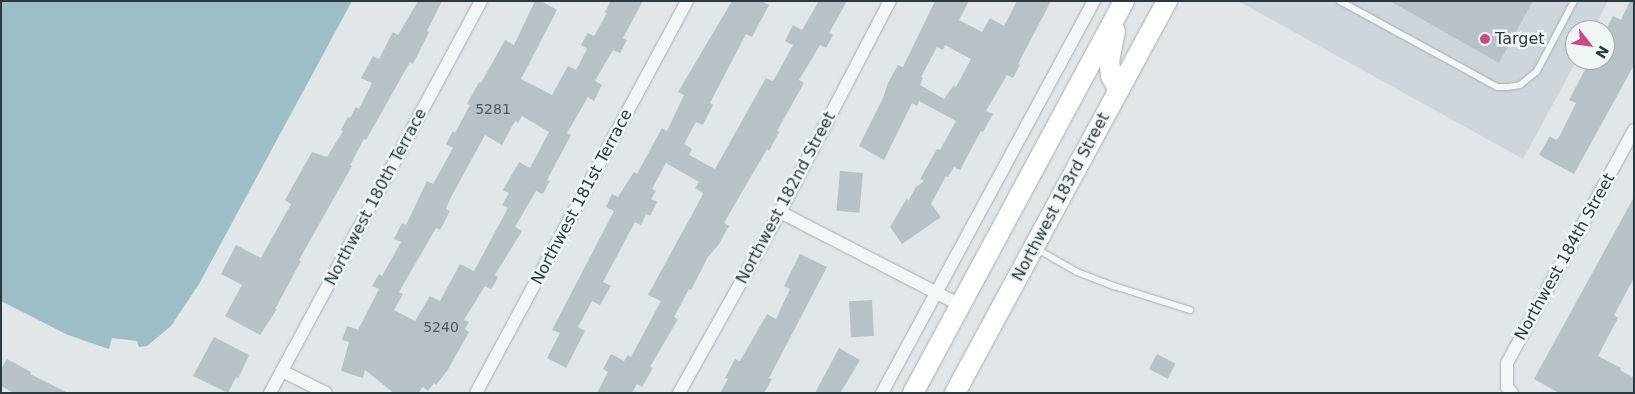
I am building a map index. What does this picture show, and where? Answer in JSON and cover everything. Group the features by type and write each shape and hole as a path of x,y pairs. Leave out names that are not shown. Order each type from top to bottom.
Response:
{"main road":[{"name":"Northwest 183rd Street","path":"955,393 1167,1"},
{"path":"1119,90 1112,76 1109,61 1122,5"},
{"path":"913,393 1122,5"}],"street":[{"name":"Northwest 180th Terrace","path":"270,393 481,1"},
{"name":"Northwest 181st Terrace","path":"476,393 688,1"},
{"name":"Northwest 182nd Street","path":"679,393 780,212 890,1"},
{"path":"882,393 1094,1"},
{"name":"Northwest 184th Street","path":"1510,390 1507,364 1634,130"},
{"path":"780,212 960,305"},
{"path":"282,371 326,393"}],"lane":[{"path":"1340,1 1497,87 1520,85 1537,71 1574,1"},
{"path":"1034,247 1078,272 1114,286 1190,310"}],"shaded area":[{"path":"1238,1 1608,1 1598,20 1565,20 1565,70 1572,70 1523,159"}],"water":[{"path":"1,1 352,1 199,284 171,326 147,346 139,347 137,341 112,338 109,349 68,335 1,301"}],"building":[{"path":"418,1 442,1 413,64 410,62 366,140 364,139 350,165 352,166 299,260 301,261 275,309 277,309 260,335 225,316 242,285 221,274 236,245 261,258 291,204 285,200 312,152 327,157 343,131 341,130 348,117 350,118 356,107 359,109 372,83 361,78 373,56 379,59 393,32 398,35"},
{"path":"535,1 541,1 557,10 521,79 552,95 568,66 576,70 587,49 581,45 588,33 594,36 607,13 605,12 611,1 643,1 623,38 627,40 620,53 613,50 595,81 602,85 594,101 588,97 567,133 571,135 547,180 550,181 543,194 536,191 515,227 522,231 495,275 498,277 495,283 491,289 485,286 464,320 469,322 465,329 469,332 447,371 436,385 434,383 428,391 423,387 418,393 394,393 365,370 363,378 341,371 349,342 342,340 347,326 358,330 379,289 372,286 379,274 382,276 401,242 394,239 402,223 406,225 427,181 433,184 453,148 446,144 453,131 455,133 470,105 467,104 479,82 481,83 505,40 514,45","holes":["522,116 549,132 530,168 519,162 503,190 509,193 502,205 508,208 474,271 460,264 440,301 430,296 415,321 394,310 403,294 399,292 436,228 440,230 450,211 446,209 450,199 485,135 502,145 515,121 518,123"]},
{"path":"732,1 761,1 769,5 752,37 746,34 710,103 713,105 703,125 696,122 684,144 692,149 689,155 715,169 766,78 772,81 775,78 793,45 785,41 793,25 802,30 819,1 847,1 829,33 833,35 826,48 820,45 799,80 804,83 777,131 779,132 724,223 729,226 719,244 708,257 691,290 689,289 674,317 678,319 650,367 653,368 642,387 637,384 632,393 597,393 608,372 603,369 611,354 624,361 628,355 631,357 661,301 648,295 701,198 703,193 695,188 699,182 666,163 652,189 656,191 651,199 657,202 650,216 646,214 641,225 635,222 603,282 611,286 600,305 592,301 578,327 585,331 566,368 547,358 560,333 552,330 614,211 606,207 612,194 618,197 634,172 637,174 662,128 667,131 684,95 678,92"},
{"path":"935,1 969,1 959,20 982,32 990,18 1004,26 1017,1 1051,1 1018,64 1020,65 1013,78 1007,75 986,111 993,114 983,132 981,131 960,170 954,167 948,177 946,176 931,204 941,217 902,244 890,227 907,198 908,201 916,187 924,181 920,179 937,149 940,150 956,121 919,101 917,106 912,103 884,160 859,146 898,65 903,67","holes":["945,45 971,59 956,87 954,85 944,99 920,85 923,78 921,77 937,47 943,50"]},
{"name":"Target","path":"1390,1 1533,1 1499,63"},
{"path":"1630,1 1634,1 1634,65 1574,174 1539,155 1550,136 1556,140 1559,137 1576,103 1569,100 1585,70 1615,70 1615,20 1611,20 1613,16 1621,20"},
{"path":"840,171 863,173 859,213 837,211"},
{"path":"1634,197 1634,278 1614,315 1618,318 1598,356 1621,368 1620,370 1634,378 1634,393 1559,393 1534,379"},
{"path":"800,254 827,267 769,378 772,379 764,393 720,393 728,379 725,378 735,359 740,361 767,314 776,319 790,289 784,286"},
{"path":"872,300 874,336 851,337 849,301"},
{"path":"214,337 249,355 238,379 236,377 228,393 193,376"},
{"path":"839,348 860,360 840,393 815,393"},
{"path":"1157,354 1176,364 1168,379 1149,369"},
{"path":"7,359 31,372 30,374 68,393 14,393 1,386 1,369"}],"place":[{"name":"Target","path":"1485,39"}]}
